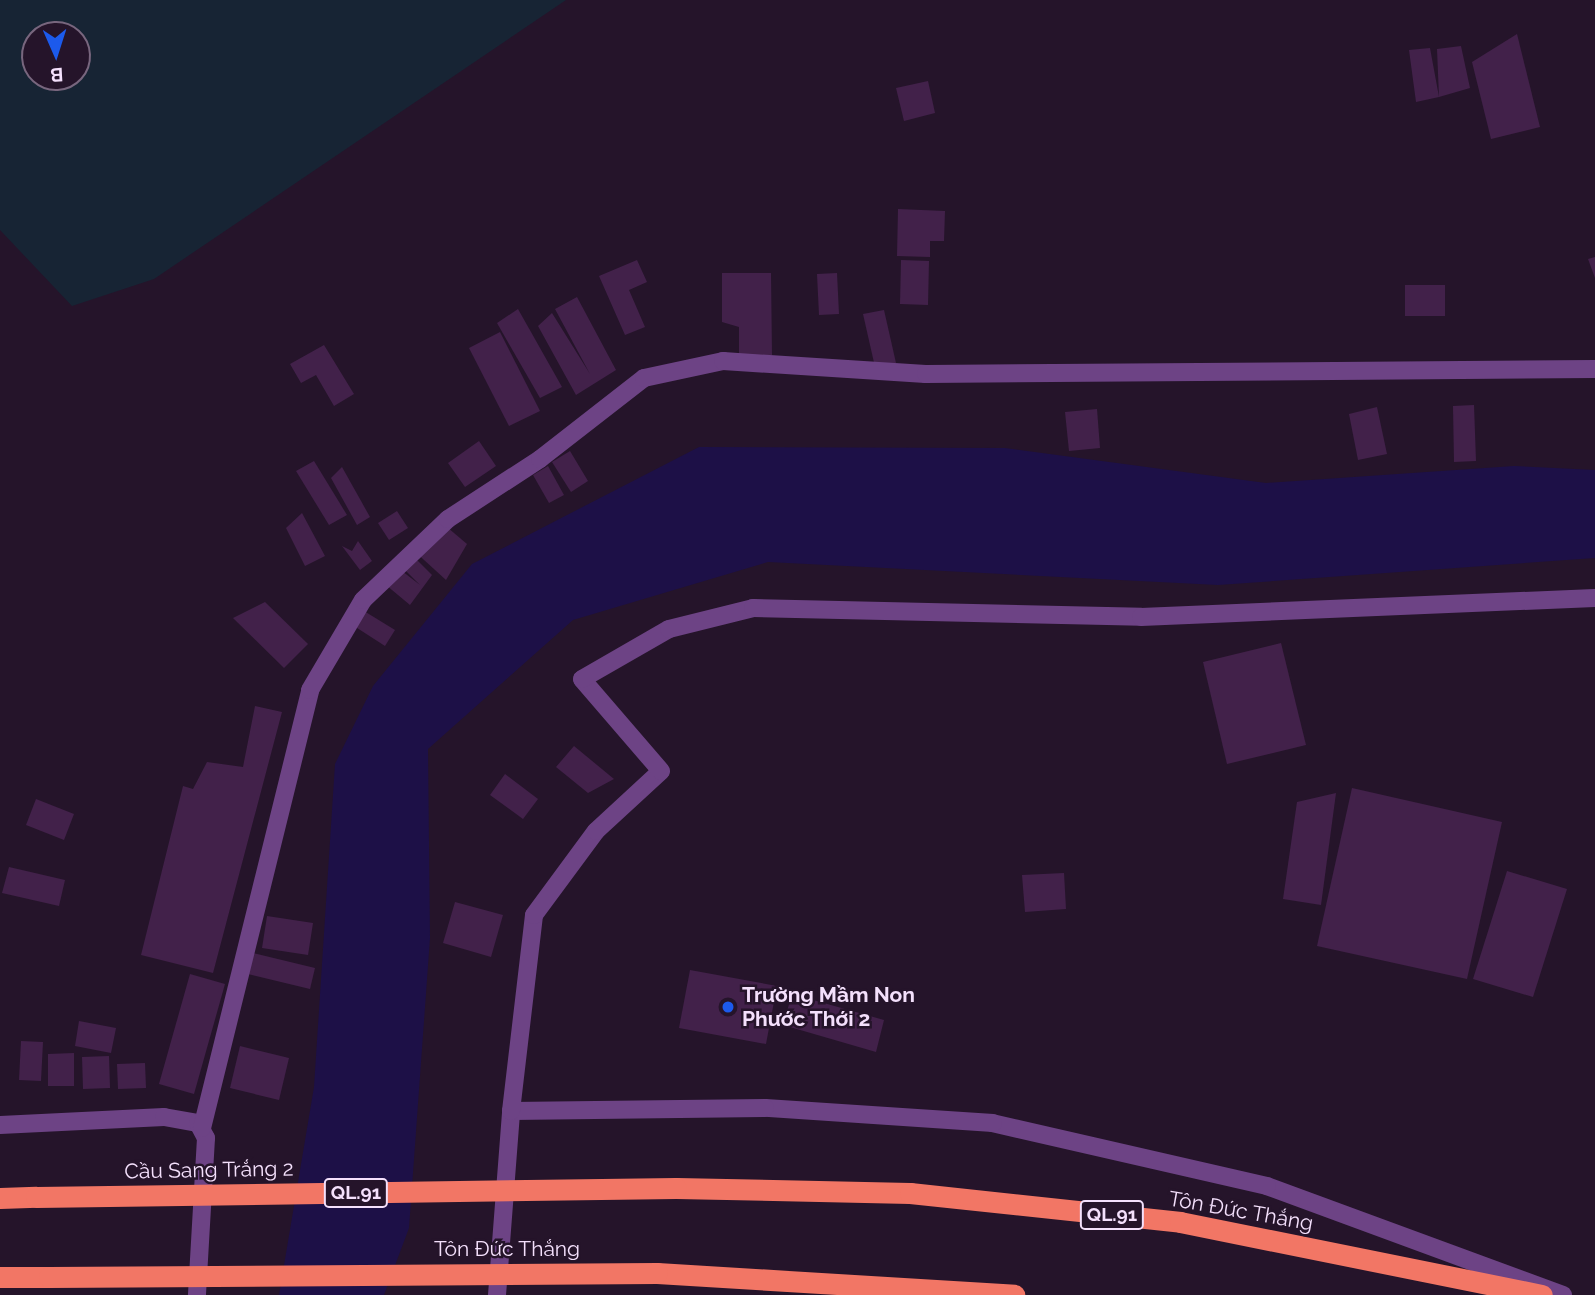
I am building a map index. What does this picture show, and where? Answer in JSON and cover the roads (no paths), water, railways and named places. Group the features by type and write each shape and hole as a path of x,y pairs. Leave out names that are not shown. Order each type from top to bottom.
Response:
{"highway":[{"name":"Cầu Sang Trắng 2","path":"0,1198 676,1188"},
{"name":"Tôn Đức Thắng","path":"676,1188 910,1193 1180,1222 1542,1295"},
{"name":"Tôn Đức Thắng","path":"0,1277 657,1273 1014,1295"}],"street":[{"path":"197,1295 202,1128 276,809 310,690 363,600 448,519 540,458 644,378 723,361 940,374 1595,369"},
{"path":"497,1295 511,1111 534,915 596,831 661,771 582,679 668,629 753,608 1141,617 1595,598"},
{"path":"511,1111 765,1108 993,1123 1267,1186 1563,1295"},
{"path":"0,1125 164,1116 190,1119 202,1128"}],"place":[{"name":"Trường Mầm Non Phước Thới 2","path":"728,1007"}]}
